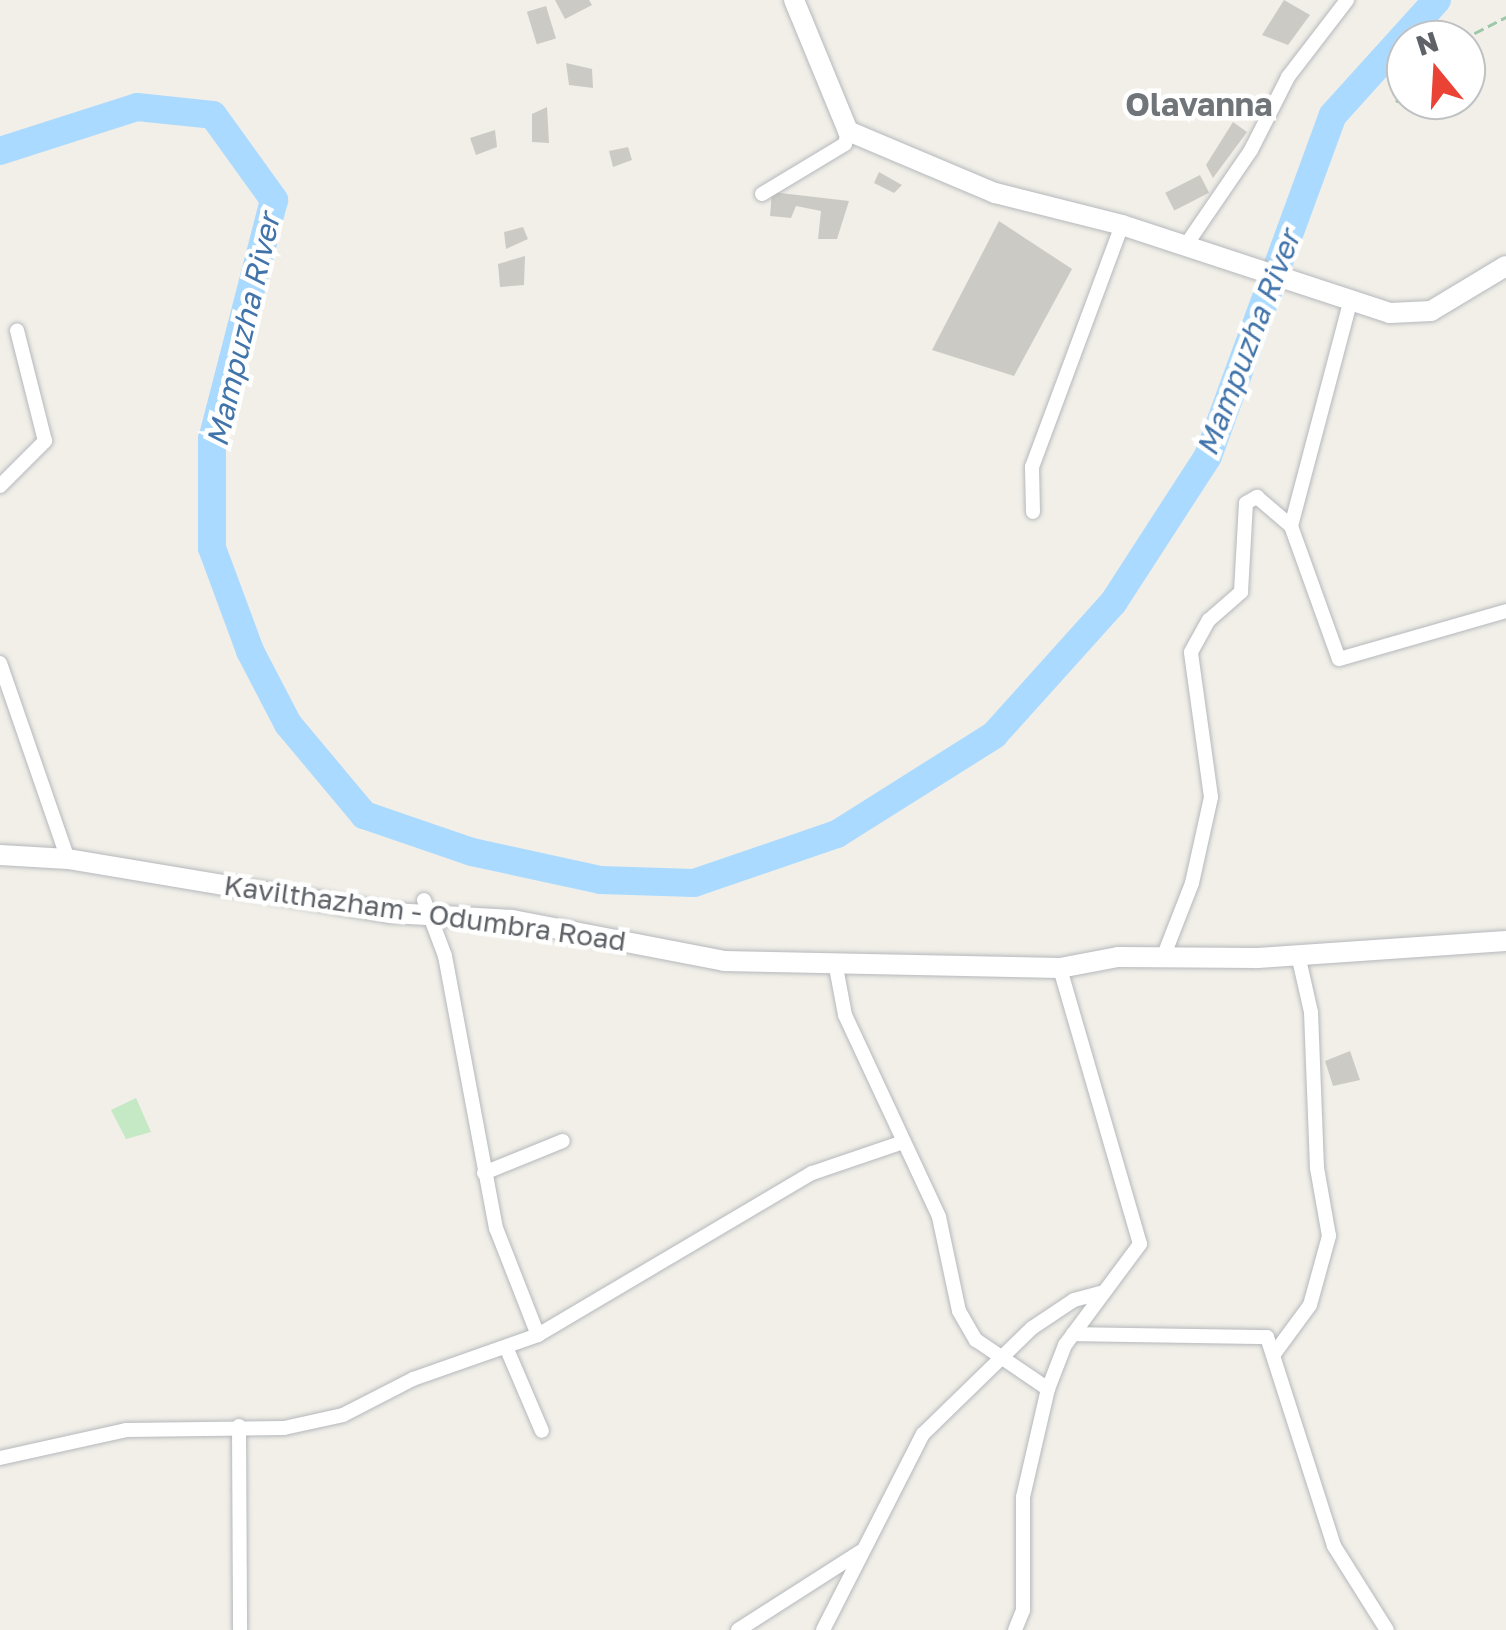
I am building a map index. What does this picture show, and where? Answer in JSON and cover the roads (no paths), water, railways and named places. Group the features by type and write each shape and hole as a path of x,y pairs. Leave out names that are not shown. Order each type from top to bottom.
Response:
{"main road":[{"path":"794,0 848,130 996,194 1122,225 1390,312 1431,311 1506,266"},
{"name":"Kavilthazham - Odumbra Road","path":"0,855 68,859 586,931 724,961 1060,968 1164,955 1298,955 1506,941"}],"street":[{"path":"1186,245 1251,150 1288,77 1347,0"},
{"path":"762,194 785,174 844,144 848,130"},
{"path":"1033,512 1032,466 1122,225"},
{"path":"1291,526 1351,300"},
{"path":"0,486 45,442 18,330"},
{"path":"1164,955 1192,883 1211,797 1190,652 1209,620 1241,592 1246,503 1256,497 1291,526 1340,659 1506,610"},
{"path":"0,662 68,859"},
{"path":"428,909 474,1086 484,1173 516,1292 538,1335"},
{"path":"1274,1354 1310,1306 1329,1236 1317,1168 1311,1012 1298,955"},
{"path":"835,962 845,1014 939,1217 959,1311 976,1340 1048,1389"},
{"path":"1015,1630 1023,1610 1023,1497 1048,1389 1073,1334 1140,1244 1060,968"},
{"path":"484,1173 563,1141"},
{"path":"0,1458 126,1430 239,1426 343,1416 413,1379 538,1335 812,1173 904,1142"},
{"path":"823,1630 923,1434 1005,1362 1032,1328 1074,1300 1105,1292"},
{"path":"1073,1334 1268,1337 1334,1546 1387,1630"},
{"path":"506,1348 542,1431"},
{"path":"239,1426 240,1630"},
{"path":"738,1630 862,1551"}],"waterway":[{"name":"Mampuzha River","path":"0,151 137,107 213,115 274,200 212,439 212,548 250,651 288,724 364,815 472,852 600,880 694,883 837,834 994,735 1113,603 1208,456 1333,115 1437,0"}],"district":[{"name":"Olavanna","path":"1199,104"}]}
